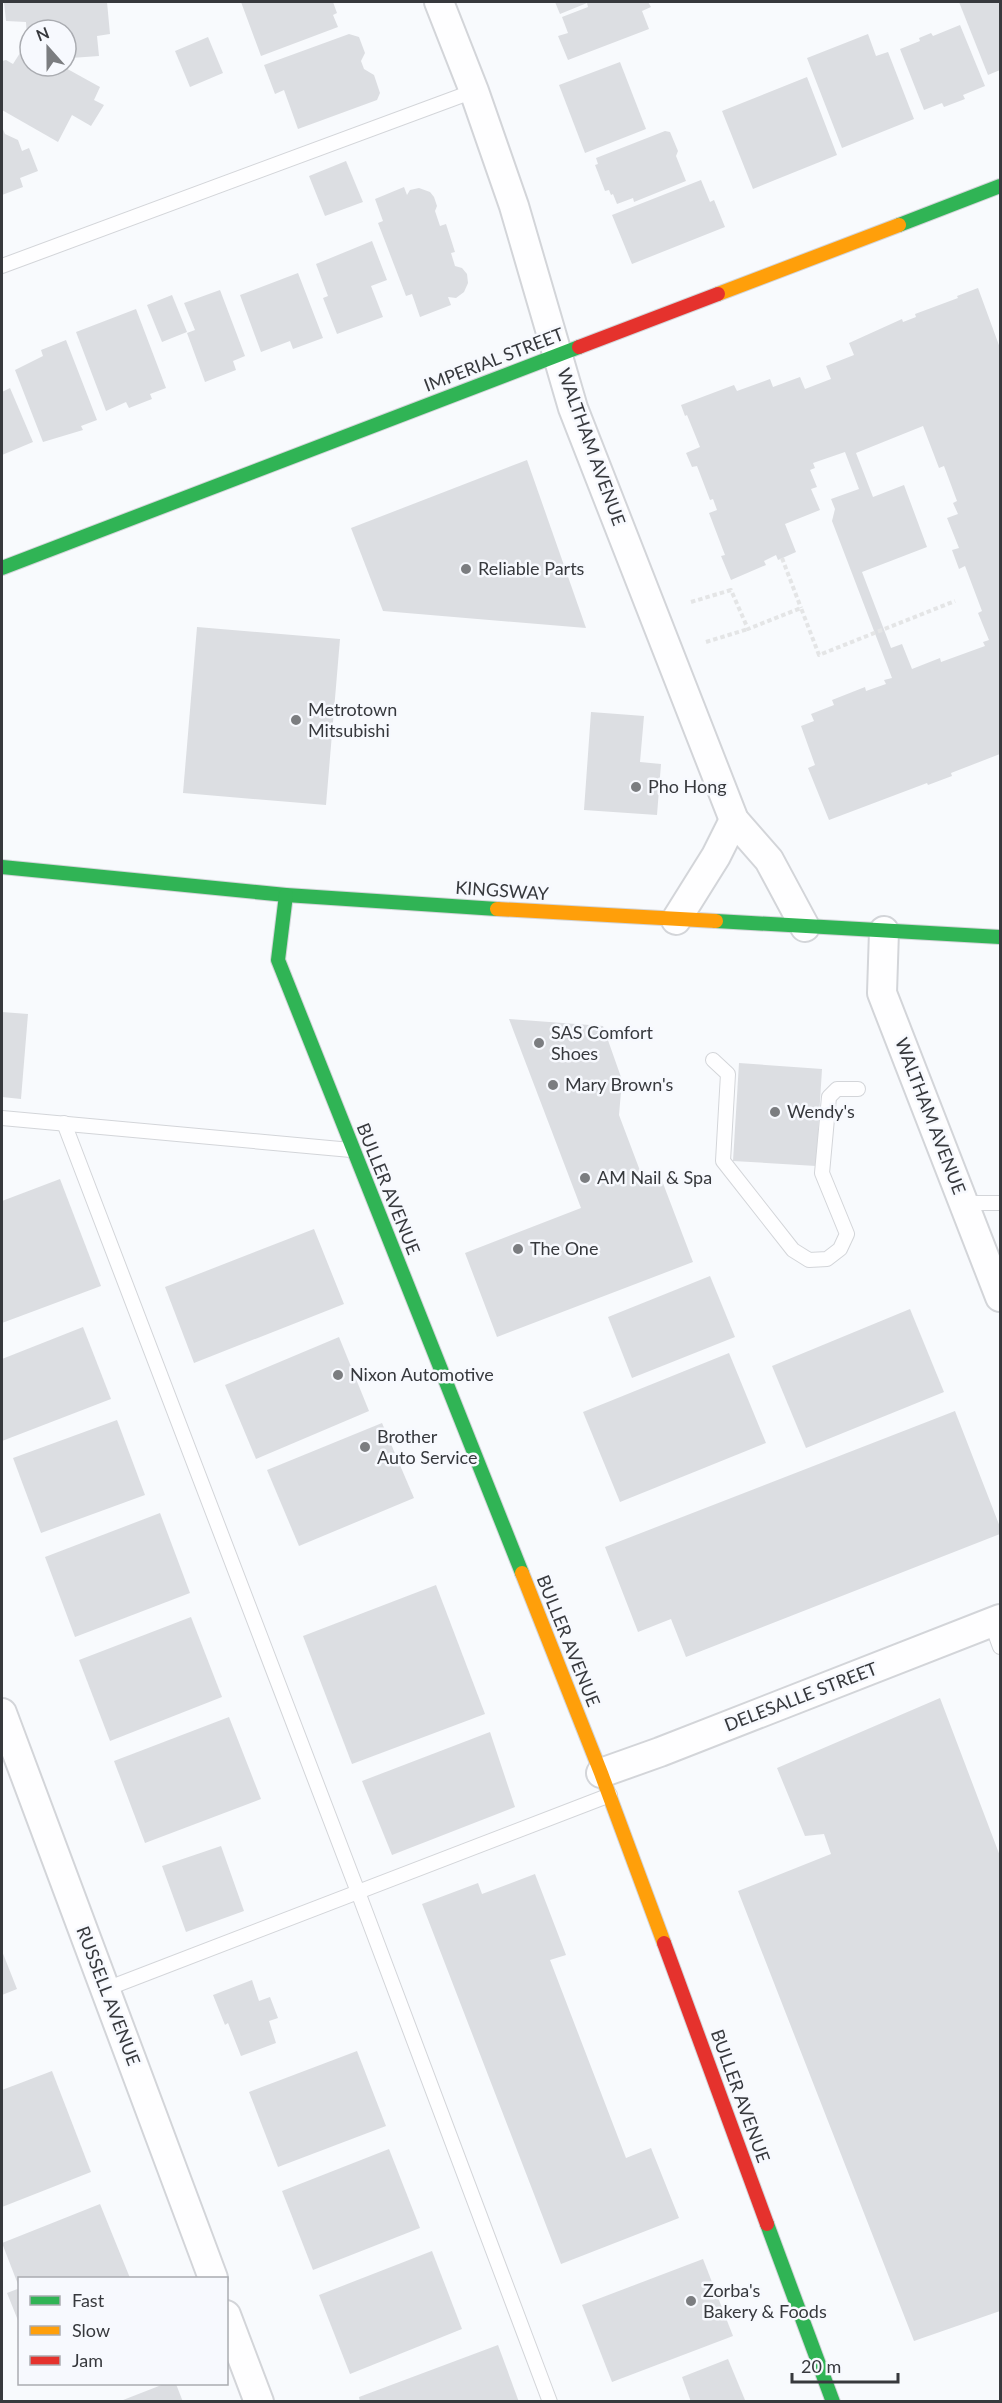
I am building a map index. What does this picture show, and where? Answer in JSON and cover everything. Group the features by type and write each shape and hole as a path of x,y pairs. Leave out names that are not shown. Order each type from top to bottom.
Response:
{"street":[{"name":"WALTHAM AVENUE","path":"439,2 474,91 513,206 573,408 734,820 769,860 805,927"},
{"name":"IMPERIAL STREET","path":"2,568 1000,187"},
{"path":"676,920 716,856 734,820"},
{"name":"KINGSWAY","path":"2,867 286,895 676,920 1000,937"},
{"name":"BULLER AVENUE","path":"286,895 278,960 606,1784 833,2402"},
{"name":"WALTHAM AVENUE","path":"884,931 882,993 1000,1297"},
{"name":"DELESALLE STREET","path":"606,1784 660,1752 997,1629"},
{"name":"RUSSELL AVENUE","path":"2,1713 213,2277"},
{"path":"228,2320 259,2402"}],"lane":[{"path":"2,266 474,91"},
{"path":"713,1060 728,1074 723,1161 793,1250 809,1260 827,1259 840,1249 847,1234 822,1173 829,1097 837,1089 858,1089"},
{"path":"2,1118 353,1150"},
{"path":"64,1123 550,2402"},
{"path":"964,1203 1000,1203"},
{"path":"106,1989 358,1892 606,1784"}],"path":[{"path":"782,558 819,655 955,601"},
{"path":"691,602 731,590 748,629"},
{"path":"706,642 748,629 801,608"}],"building":[{"path":"4,2 107,2 110,34 97,36 99,56 78,58 78,18 18,18 18,22 6,21"},
{"path":"241,2 333,2 337,13 333,15 338,27 261,56"},
{"path":"555,2 648,2 651,7 642,11 649,29 568,60 558,36 568,33 562,17 588,7 587,3 560,14"},
{"path":"959,2 1000,2 1000,70 988,75"},
{"path":"960,25 985,86 963,95 965,99 944,107 942,103 924,110 900,49 920,41 919,38 931,33 933,36"},
{"path":"349,34 359,37 365,53 361,61 364,69 374,75 380,93 377,100 298,129 284,90 275,94 264,65"},
{"path":"868,34 876,56 888,52 914,119 842,148 807,58"},
{"path":"208,37 223,73 190,87 175,51"},
{"path":"18,56 18,78 78,78 78,75 100,87 94,100 104,105 91,126 72,115 58,142 2,110 2,61 6,60 13,64"},
{"path":"620,62 646,129 585,153 559,85"},
{"path":"807,77 837,155 753,189 722,111"},
{"path":"2,127 5,134 18,140 22,151 29,148 38,171 20,178 23,187 2,195"},
{"path":"665,131 670,132 678,151 676,156 686,181 634,202 633,198 617,204 613,194 611,195 609,190 605,191 595,165 598,164 596,158"},
{"path":"346,161 363,202 325,216 309,176"},
{"path":"701,180 710,202 714,200 725,227 632,264 612,215"},
{"path":"404,187 407,195 410,190 419,188 430,192 434,197 437,206 435,211 440,226 446,224 455,252 451,253 455,266 462,268 467,274 468,283 464,292 456,298 448,297 451,305 420,317 412,294 406,296 378,223 383,221 375,199"},
{"path":"372,241 387,280 371,286 383,317 337,334 323,298 328,296 316,264"},
{"path":"298,273 323,338 293,349 290,341 261,352 240,295"},
{"path":"978,288 1000,348 1000,754 951,773 952,776 928,785 927,783 829,820 808,768 815,765 801,726 814,721 811,714 834,705 832,700 865,687 866,691 886,684 884,680 892,678 832,521 835,509 831,499 859,489 845,452 813,463 815,468 810,470 817,487 811,489 820,510 785,524 796,552 778,560 776,555 764,561 766,565 731,580 721,556 725,555 709,513 717,510 713,499 710,500 697,466 692,467 686,453 700,447 681,405 734,385 737,391 770,379 773,387 800,377 805,389 831,379 826,366 854,355 849,343 902,319 903,322 916,317 915,314 958,298 957,296","holes":["923,426 939,468 944,466 957,501 953,503 958,514 947,518 959,548 952,550 959,569 965,566 982,611 978,613 989,640 983,642 985,646 941,662 940,658 912,669 902,644 891,648 862,572 927,547 904,485 873,497 856,453"]},
{"path":"220,290 245,356 233,361 236,370 205,382 187,333 195,330 184,303"},
{"path":"172,295 187,332 162,342 147,305"},
{"path":"136,309 166,388 150,394 152,399 129,408 126,402 106,411 76,332"},
{"path":"66,340 97,420 81,426 83,430 43,442 15,370 43,356 41,350"},
{"path":"10,388 33,442 2,455 2,392"},
{"name":"Reliable Parts","path":"527,460 586,628 383,611 351,528"},
{"path":"197,627 340,639 326,805 183,793"},
{"path":"591,712 644,716 640,762 661,764 657,815 584,810"},
{"path":"2,1012 28,1014 21,1099 2,1097"},
{"path":"509,1019 603,1026 622,1080 619,1115 645,1184 661,1178 693,1262 497,1337 465,1253 581,1208"},
{"path":"739,1063 822,1069 816,1166 733,1161"},
{"path":"60,1179 101,1286 2,1323 2,1201"},
{"path":"314,1229 344,1304 194,1363 165,1287"},
{"path":"710,1276 735,1337 632,1378 608,1317"},
{"path":"910,1309 944,1392 806,1448 772,1366"},
{"path":"83,1327 111,1399 2,1441 2,1359"},
{"path":"339,1337 369,1411 256,1459 225,1385"},
{"path":"729,1353 766,1443 620,1502 583,1412"},
{"path":"955,1411 1000,1527 1000,1534 686,1657 671,1619 638,1632 605,1547"},
{"path":"117,1420 145,1495 41,1533 13,1458"},
{"path":"382,1423 414,1498 299,1546 267,1470"},
{"path":"160,1513 190,1593 75,1637 45,1557"},
{"path":"436,1585 485,1714 352,1764 303,1636"},
{"path":"191,1617 222,1697 110,1741 79,1660"},
{"path":"940,1698 1000,1856 1000,2311 914,2341 738,1891 831,1854 824,1834 805,1836 777,1768"},
{"path":"229,1717 261,1799 145,1843 114,1761"},
{"path":"490,1732 515,1807 392,1855 362,1781"},
{"path":"221,1846 244,1911 186,1932 162,1866"},
{"path":"535,1874 566,1955 550,1960 626,2158 651,2148 679,2218 561,2264 422,1904 478,1883 482,1894"},
{"path":"2,1951 17,1989 2,1995"},
{"path":"252,1980 259,2001 270,1997 278,2018 269,2021 276,2043 241,2056 228,2023 225,2025 213,1995"},
{"path":"357,2051 386,2126 278,2167 249,2092"},
{"path":"52,2071 91,2172 2,2207 2,2090"},
{"path":"389,2149 420,2228 313,2270 282,2191"},
{"path":"100,2204 130,2277 18,2277 18,2284 2,2243"},
{"path":"432,2251 462,2329 350,2374 319,2295"},
{"path":"703,2259 733,2336 612,2382 582,2305"},
{"path":"18,2289 18,2320 7,2293"},
{"path":"498,2345 519,2402 360,2402 359,2397"},
{"path":"728,2359 745,2400 691,2402 682,2377"},
{"path":"161,2385 176,2385 183,2402 118,2402"}],"traffic: fast":[{"path":"899,225 1000,186"},
{"path":"2,568 579,347"},
{"path":"2,867 286,895 497,909"},
{"path":"286,895 278,960 522,1573"},
{"path":"716,921 1000,937"},
{"path":"767,2224 833,2402"}],"traffic: slow":[{"path":"718,294 899,225"},
{"path":"497,909 716,921"},
{"path":"522,1573 601,1773 664,1943"}],"traffic: jam":[{"path":"579,347 718,294"},
{"path":"664,1943 767,2224"}],"place":[{"name":"Reliable Parts","path":"466,569"},
{"name":"Metrotown Mitsubishi","path":"296,720"},
{"name":"Pho Hong","path":"636,787"},
{"name":"SAS Comfort Shoes","path":"539,1043"},
{"name":"Mary Brown's","path":"553,1085"},
{"name":"Wendy's","path":"775,1112"},
{"name":"AM Nail & Spa","path":"585,1178"},
{"name":"The One","path":"518,1249"},
{"name":"Nixon Automotive","path":"338,1375"},
{"name":"Brother Auto Service","path":"365,1447"},
{"name":"Zorba's Bakery & Foods","path":"691,2301"}]}
